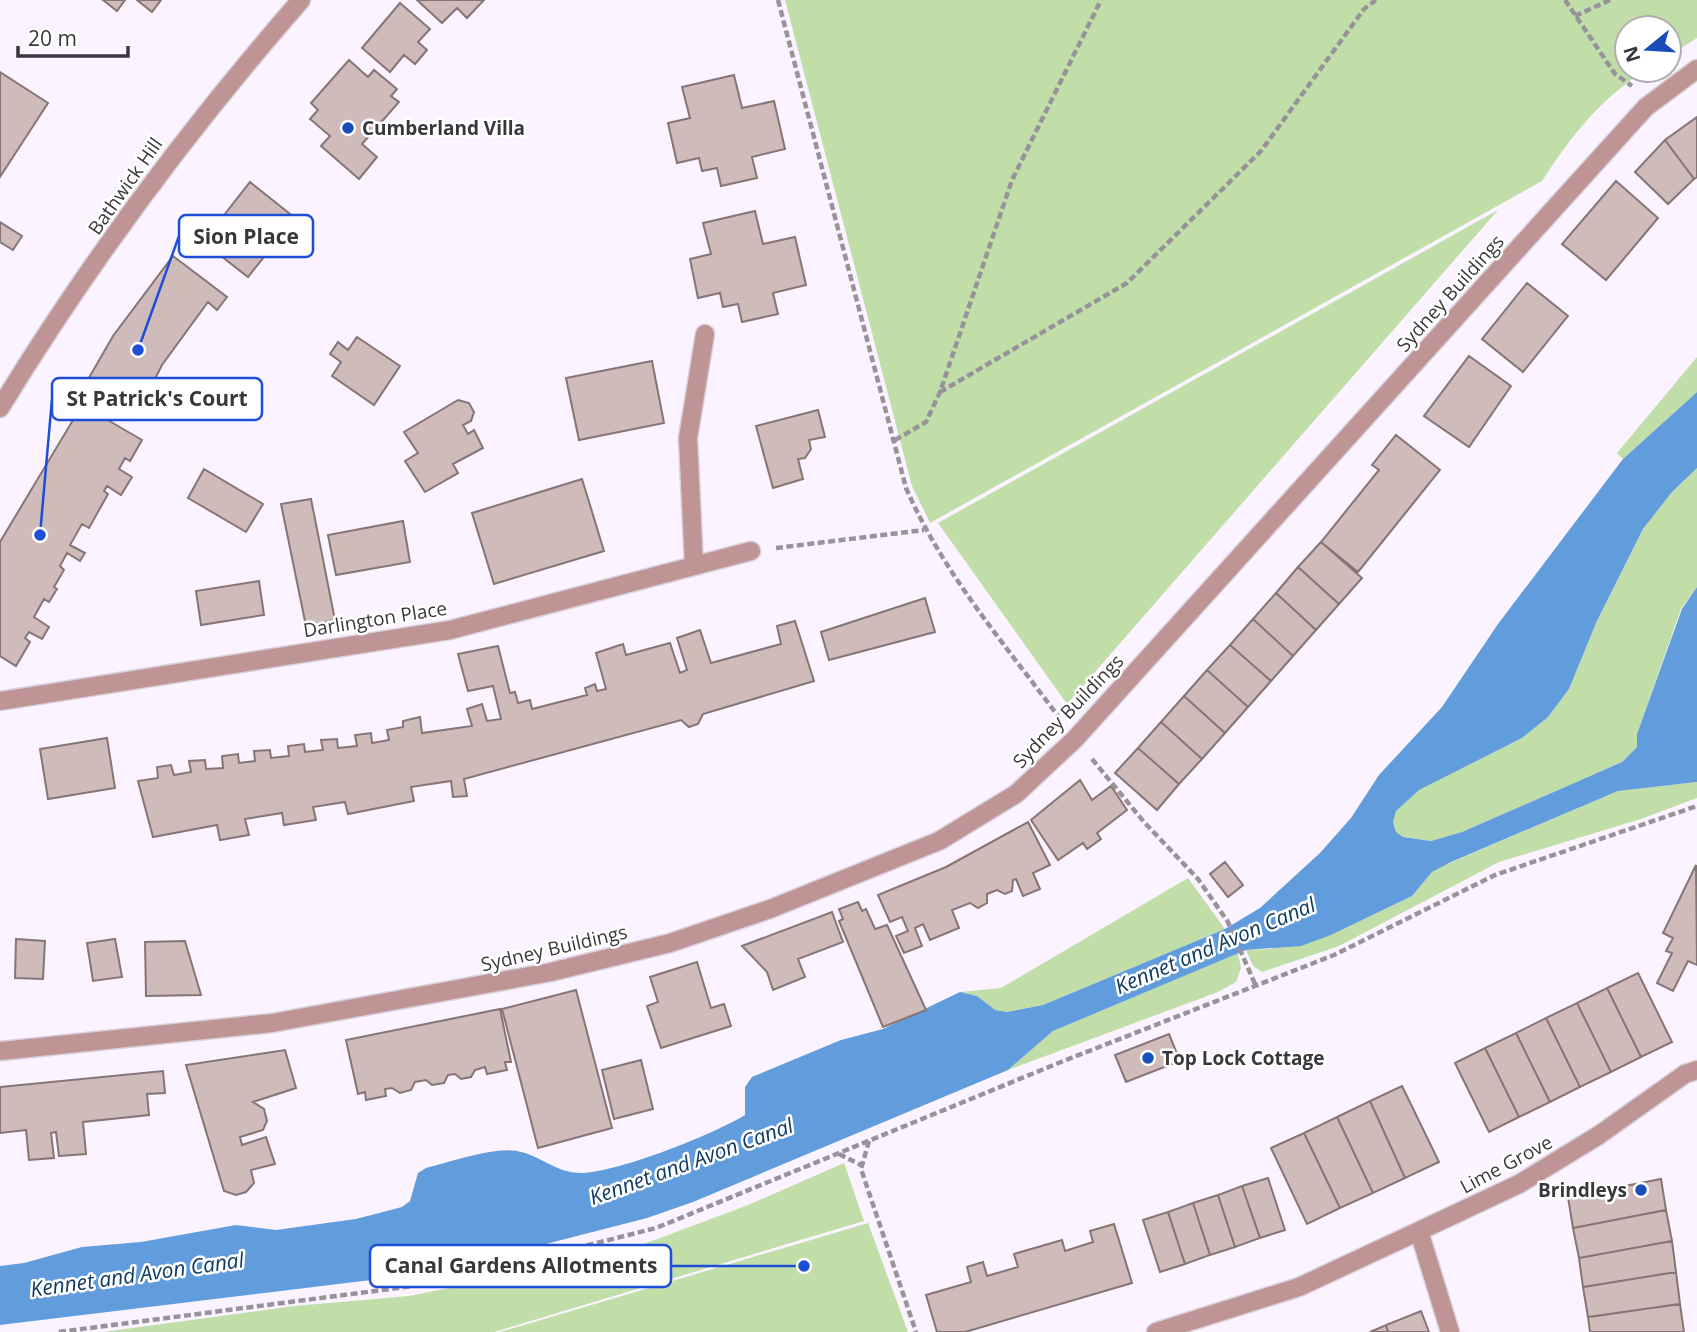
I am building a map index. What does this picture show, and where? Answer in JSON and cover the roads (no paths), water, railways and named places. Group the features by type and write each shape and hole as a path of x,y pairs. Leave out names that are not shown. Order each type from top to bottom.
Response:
{"street":[{"name":"Bathwick Hill","path":"0,408 34,351 177,149 301,0"},
{"name":"Sydney Buildings","path":"0,1051 272,1023 551,972 670,943 770,909 939,841 1016,794 1075,739 1646,107 1697,69"},
{"path":"694,566 688,439 705,334"},
{"name":"Darlington Place","path":"0,701 450,630 751,551"},
{"name":"Lime Grove","path":"1156,1332 1299,1287 1519,1184 1599,1135 1685,1074 1697,1070"},
{"path":"1419,1231 1450,1332"}],"water":[{"name":"Kennet and Avon Canal","path":"1697,392 1697,468 1672,492 1643,529 1596,623 1569,689 1548,717 1522,738 1419,790 1396,811 1393,822 1396,832 1403,837 1431,841 1462,832 1622,762 1637,747 1637,734 1682,609 1697,587 1697,782 1618,791 1451,862 1432,872 1412,896 1331,935 1301,946 1246,950 1053,1031 1008,1070 693,1202 647,1218 437,1272 0,1325 0,1266 24,1263 82,1247 141,1242 236,1225 276,1230 356,1219 402,1207 410,1201 418,1173 426,1168 484,1153 517,1151 574,1173 620,1166 689,1142 745,1115 745,1087 752,1077 841,1040 883,1029 960,992 977,996 995,1010 1007,1012 1043,1005 1225,929 1260,908 1320,853 1351,818 1379,775 1442,707 1498,624 1623,459"}],"place":[{"name":"Cumberland Villa","path":"348,128"},
{"name":"Sion Place","path":"138,350"},
{"name":"St Patrick's Court","path":"40,535"},
{"name":"Top Lock Cottage","path":"1148,1058"},
{"name":"Brindleys","path":"1641,1190"},
{"name":"Canal Gardens Allotments","path":"804,1266"}]}
